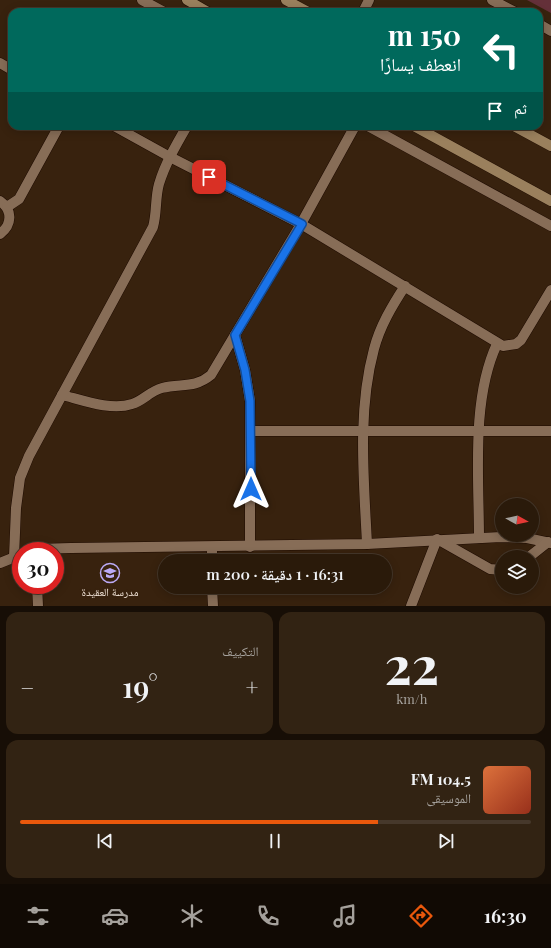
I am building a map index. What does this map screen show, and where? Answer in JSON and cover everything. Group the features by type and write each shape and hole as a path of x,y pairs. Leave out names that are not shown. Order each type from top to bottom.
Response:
{"main road":[{"path":"187,0 201,8"},
{"path":"286,0 301,8"},
{"path":"421,130 551,201"},
{"path":"522,130 550,143"}],"street":[{"path":"142,0 157,8"},
{"path":"492,0 507,8"},
{"path":"0,234 4,231 9,222 9,212 3,204 18,199 57,130"},
{"path":"121,130 170,157 302,224 497,344 509,346 521,340 551,290"},
{"path":"17,542 16,508 20,478 29,456 153,227 156,217 159,185 170,157 185,130"},
{"path":"62,395 119,406 136,403 161,388 194,385 203,381 211,374 302,224 353,130"},
{"path":"375,130 551,226"},
{"path":"367,544 364,431 369,374 374,349 391,307 405,286"},
{"path":"235,335 248,385 251,431 250,547"},
{"path":"479,538 479,431 485,374 497,344"},
{"path":"251,431 551,431"},
{"path":"64,550 367,544 437,539 479,538 527,538 550,543"},
{"path":"437,539 490,569 495,569"},
{"path":"411,606 437,539"},
{"path":"539,550 550,543"},
{"path":"212,548 212,554"},
{"path":"0,563 12,558"},
{"path":"37,594 38,606"},
{"path":"212,594 213,606"}],"shaded area":[{"path":"527,0 551,0 551,13"}],"place":[{"name":"مدرسة العقيدة","path":"110,573"}],"route":[{"path":"209,177 302,224 235,335 245,370 250,401 251,489"}]}
